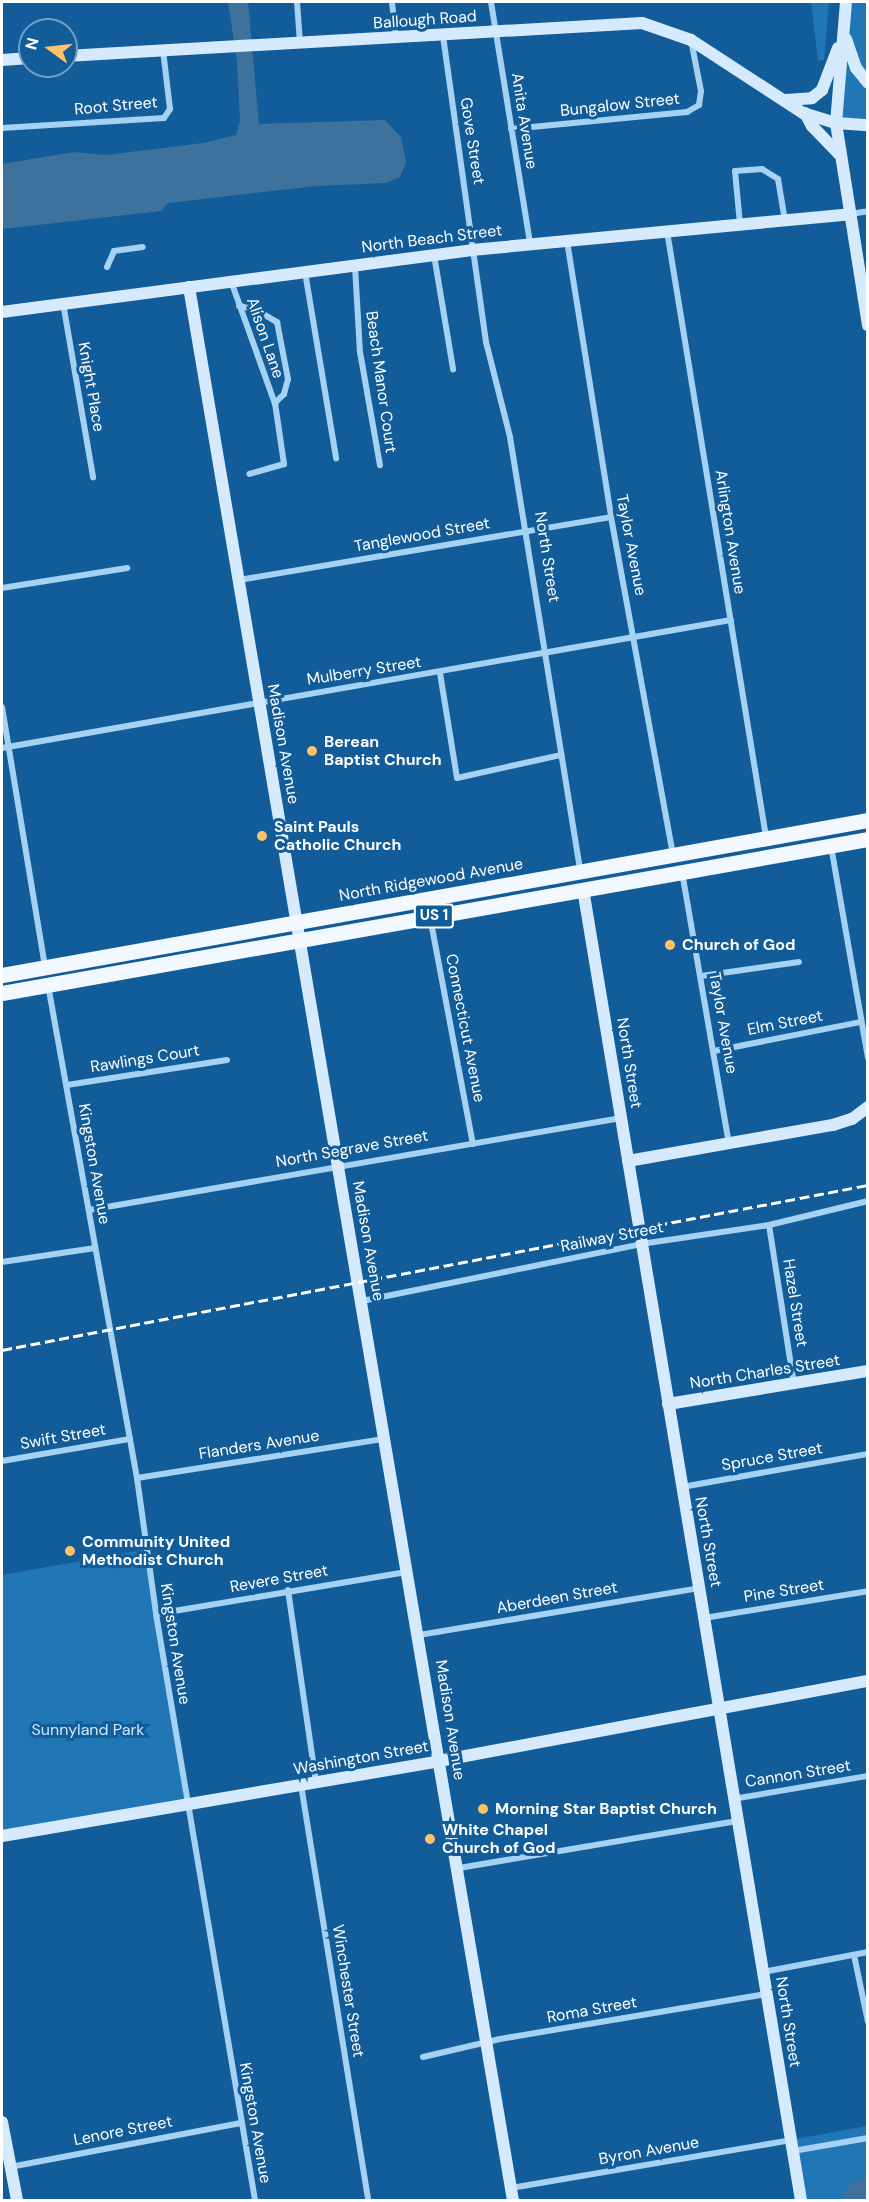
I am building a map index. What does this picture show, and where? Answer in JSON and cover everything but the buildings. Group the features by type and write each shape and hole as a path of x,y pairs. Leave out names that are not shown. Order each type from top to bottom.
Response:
{"main road":[{"name":"North Ridgewood Avenue","path":"2,975 867,820"},
{"path":"749,860 766,838"},
{"name":"US 1","path":"2,993 867,839"}],"street":[{"path":"297,2 300,43"},
{"path":"393,2 396,39"},
{"name":"Anita Avenue","path":"491,2 530,244"},
{"path":"846,2 836,123 867,325"},
{"name":"Ballough Road","path":"78,55 396,39 628,22 651,24 691,40 804,113 836,123 867,125"},
{"path":"844,33 856,68 867,83"},
{"path":"782,99 812,99 822,89 844,33"},
{"name":"Gove Street","path":"443,36 472,250"},
{"name":"Bungalow Street","path":"511,129 687,112 699,105 701,91 691,40"},
{"name":"Root Street","path":"2,128 164,118 170,109 163,50"},
{"path":"2,60 18,59"},
{"path":"804,113 812,126 839,154"},
{"path":"740,225 735,171 762,169 778,179 785,221"},
{"name":"North Beach Street","path":"2,312 63,302 472,250 667,230 785,221 867,211"},
{"name":"Arlington Avenue","path":"667,230 766,838"},
{"name":"Taylor Avenue","path":"567,240 611,517 636,636 673,855"},
{"path":"107,267 114,251 143,247"},
{"name":"North Street","path":"472,250 486,342 510,436 581,871"},
{"path":"434,255 453,369"},
{"name":"Beach Manor Court","path":"355,266 360,352 380,465"},
{"path":"305,272 336,458"},
{"name":"Alison Lane","path":"231,280 275,404 284,464 249,474"},
{"name":"Madison Avenue","path":"189,287 459,1868 512,2194"},
{"name":"Knight Place","path":"63,302 93,477"},
{"path":"239,306 255,309 277,322 288,379 284,394 275,404"},
{"name":"Tanglewood Street","path":"238,580 611,517"},
{"path":"2,588 128,568"},
{"name":"Mulberry Street","path":"5,748 731,620"},
{"path":"440,673 457,777 561,755"},
{"path":"2,707 5,748 45,967"},
{"path":"831,846 867,1058"},
{"name":"Taylor Avenue","path":"682,871 729,1144"},
{"name":"North Street","path":"583,890 801,2200"},
{"name":"Connecticut Avenue","path":"430,916 473,1144"},
{"path":"701,976 799,962"},
{"name":"Kingston Avenue","path":"48,985 137,1478 156,1614 255,2200"},
{"name":"Elm Street","path":"714,1051 861,1022"},
{"name":"Rawlings Court","path":"67,1085 227,1060"},
{"path":"628,1161 833,1125 852,1119 867,1107"},
{"name":"North Segrave Street","path":"89,1210 621,1118"},
{"name":"Railway Street","path":"362,1301 641,1244 769,1225 867,1201"},
{"name":"Hazel Street","path":"769,1225 794,1386"},
{"path":"2,1262 95,1248"},
{"name":"North Charles Street","path":"668,1404 794,1386 867,1371"},
{"name":"Flanders Avenue","path":"137,1478 385,1438"},
{"name":"Swift Street","path":"2,1461 130,1439"},
{"name":"Spruce Street","path":"682,1487 867,1454"},
{"name":"Revere Street","path":"156,1614 288,1590 408,1572"},
{"name":"Aberdeen Street","path":"419,1635 700,1587"},
{"path":"288,1590 316,1783"},
{"name":"Pine Street","path":"704,1618 867,1591"},
{"name":"Washington Street","path":"2,1836 439,1761 867,1681"},
{"name":"Cannon Street","path":"733,1799 867,1776"},
{"name":"Winchester Street","path":"300,1785 368,2200"},
{"path":"459,1868 737,1821"},
{"path":"764,1971 867,1952"},
{"path":"854,1955 867,2022"},
{"name":"Roma Street","path":"423,2056 767,1994"},
{"path":"2,2122 16,2200"},
{"name":"Lenore Street","path":"10,2167 241,2123"},
{"name":"Byron Avenue","path":"512,2194 792,2146 867,2138"}],"green space":[{"path":"811,2 829,2 824,60 818,61"},
{"path":"846,2 867,2 867,125 836,123"},
{"name":"Sunnyland Park","path":"147,1549 187,1803 2,1836 2,1575"},
{"path":"867,2126 867,2200 801,2200 796,2139"}],"shaded area":[{"path":"228,2 248,2 259,124 385,120 401,137 406,162 400,177 386,183 316,186 168,203 161,211 2,229 2,164 74,152 106,155 203,143 236,135 240,121 237,61"},
{"path":"867,2176 867,2200 842,2200 848,2185"}],"railway":[{"path":"2,1350 868,1185"}],"place":[{"name":"Berean Baptist Church","path":"312,751"},
{"name":"Saint Pauls Catholic Church","path":"262,836"},
{"name":"Church of God","path":"670,945"},
{"name":"Community United Methodist Church","path":"70,1551"},
{"name":"Morning Star Baptist Church","path":"483,1809"},
{"name":"White Chapel Church of God","path":"430,1839"}]}
